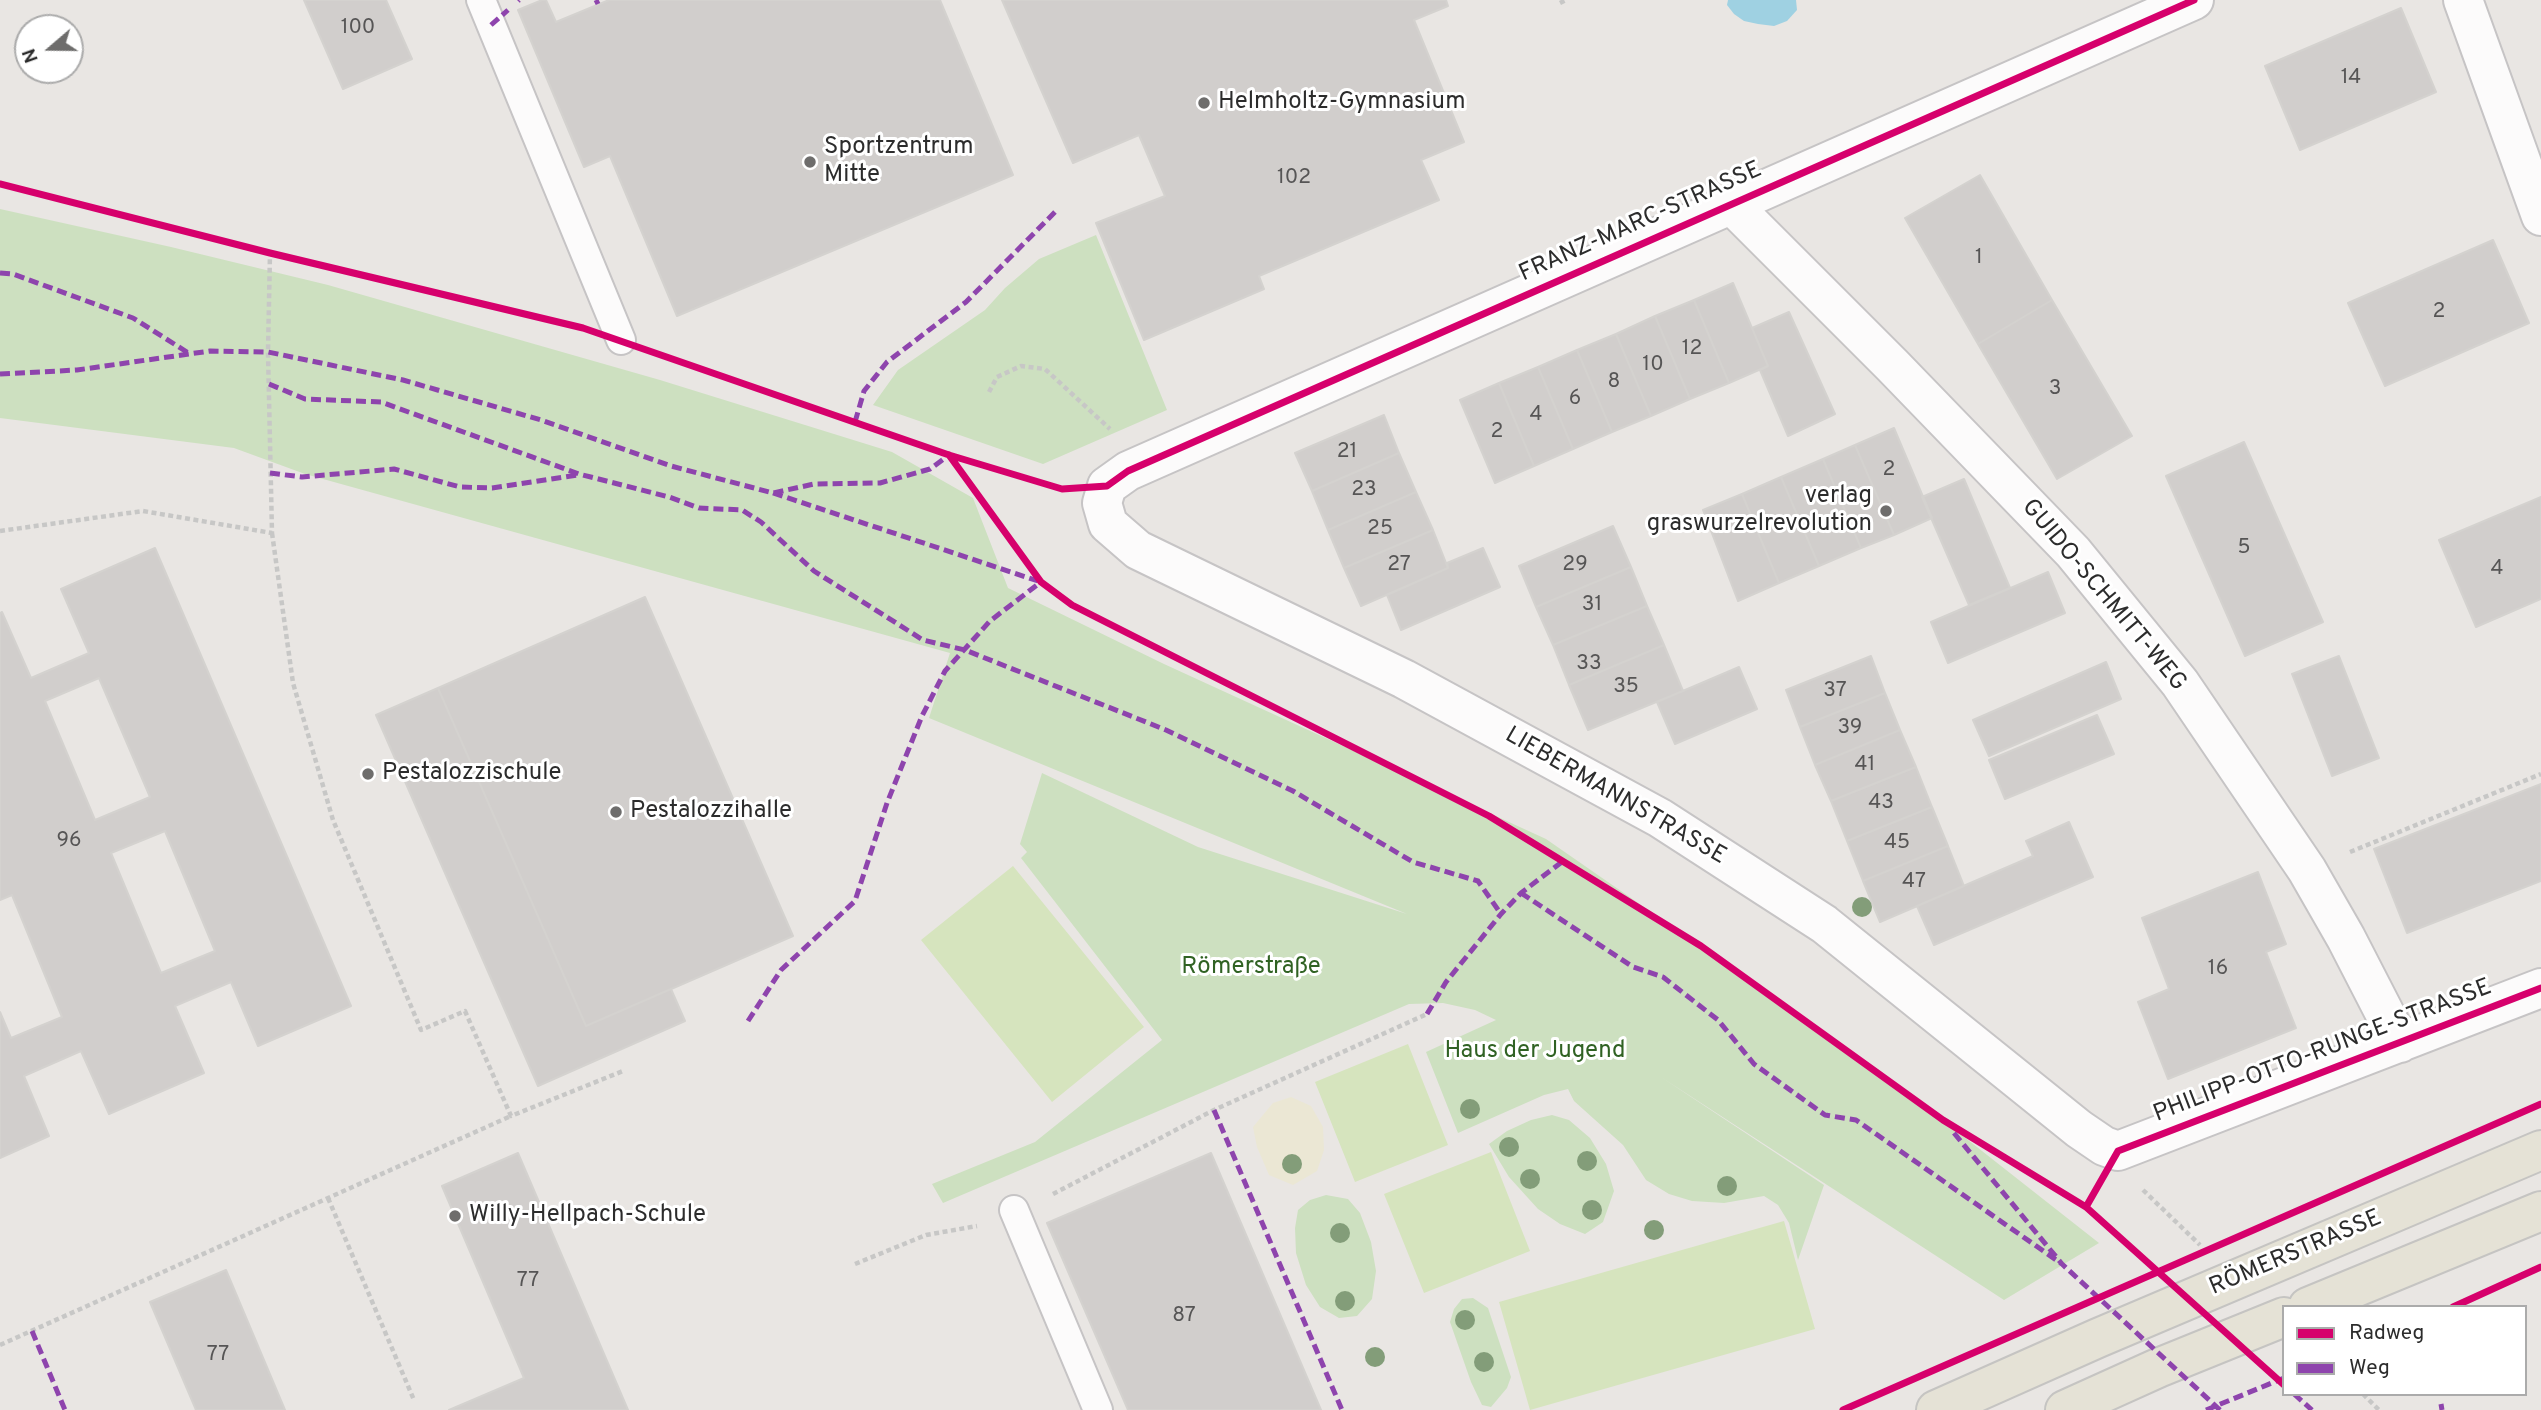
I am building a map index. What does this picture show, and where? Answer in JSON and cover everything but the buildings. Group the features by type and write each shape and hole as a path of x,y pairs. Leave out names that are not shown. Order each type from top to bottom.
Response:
{"main road":[{"name":"RÖMERSTRASSE","path":"1936,1410 2110,1332 2541,1150"},
{"path":"2313,1305 2541,1211"},
{"path":"2065,1410 2158,1368 2282,1318"}],"street":[{"name":"FRANZ-MARC-STRASSE","path":"1117,479 2194,0"},
{"path":"2463,0 2541,216"},
{"name":"GUIDO-SCHMITT-WEG","path":"1732,205 2073,552 2180,683 2307,870 2346,938 2400,1043"},
{"name":"LIEBERMANNSTRASSE","path":"1117,479 1102,503 1108,524 1138,550 1404,679 1660,818 1824,924 2079,1129 2118,1152"},
{"name":"PHILIPP-OTTO-RUNGE-STRASSE","path":"2118,1152 2541,988"}],"lane":[{"path":"481,0 621,340"},
{"path":"1014,1210 1098,1410"}],"path":[{"path":"270,253 268,352 272,533 293,684 333,820 421,1030 465,1011 510,1116"},
{"path":"989,392 997,377 1021,366 1045,369 1114,432 1117,479"},
{"path":"0,531 143,511 272,533"},
{"path":"2307,870 2541,774"},
{"path":"855,1264 926,1235 979,1225 1073,1185 1214,1110 1427,1014"},
{"path":"0,1345 510,1116 623,1071"},
{"path":"2141,1188 2205,1250"},
{"path":"328,1198 414,1400"},
{"path":"2365,1396 2379,1410"}],"green space":[{"path":"0,209 328,285 660,380 892,452 973,498 1008,588 1164,664 1546,839 1879,1070 2099,1243 2004,1300 1661,1077 1824,1185 1798,1260 1789,1223 1778,1205 1764,1196 1724,1203 1692,1201 1669,1194 1646,1180 1623,1145 1574,1101 1568,1089 1544,1095 1458,1133 1426,1052 1496,1020 1475,1010 1443,1003 1409,1004 943,1203 932,1184 1035,1142 1162,1040 1021,858 1027,852 1020,844 1042,773 1198,847 1407,914 929,718 950,653 305,474 234,448 0,418"},
{"path":"1096,235 1167,410 1043,464 873,405 898,370 985,310 1005,288 1039,259"},
{"path":"1013,866 1144,1027 1052,1102 921,940"},
{"path":"1408,1044 1448,1145 1355,1182 1315,1082"},
{"path":"1552,1115 1569,1120 1590,1138 1606,1164 1614,1191 1603,1222 1585,1234 1560,1224 1538,1209 1509,1177 1489,1144 1507,1131 1531,1120"},
{"path":"1491,1152 1530,1251 1424,1293 1384,1194"},
{"path":"1326,1195 1348,1199 1360,1213 1371,1242 1376,1271 1372,1299 1357,1316 1339,1318 1320,1307 1306,1285 1296,1253 1295,1228 1298,1210 1310,1200"},
{"path":"1784,1221 1815,1329 1530,1410 1499,1302"},
{"path":"1473,1298 1488,1308 1511,1377 1507,1388 1491,1407 1482,1405 1450,1322 1454,1309 1462,1299"}],"sand":[{"path":"1291,1097 1311,1106 1323,1127 1324,1150 1317,1171 1293,1185 1269,1175 1257,1147 1253,1127 1273,1103"}],"water":[{"path":"1728,0 1796,0 1797,10 1787,21 1774,26 1758,24 1744,21 1734,14 1727,5"}],"marked path":[{"path":"596,0 598,4"},
{"path":"491,25 508,10"},
{"path":"855,422 864,391 887,362 966,302 1057,210"},
{"path":"0,273 13,274 133,318 190,354"},
{"path":"0,374 77,370 210,351 268,352 403,380 541,420 671,466 773,493 814,484 880,483 930,469 949,455"},
{"path":"269,384 305,399 381,402 579,474 669,497 699,508 742,510 761,522 814,571 923,640 965,650 1166,730 1293,791 1413,862 1478,881 1501,914"},
{"path":"270,473 302,477 394,469 460,487 492,488 578,475"},
{"path":"773,493 1038,581"},
{"path":"748,1021 781,970 855,901 887,803 922,716 945,671 990,621 1041,582"},
{"path":"1427,1014 1446,982 1501,914 1521,893 1563,861"},
{"path":"1521,893 1633,967 1663,977 1718,1020 1754,1064 1825,1115 1856,1120 2062,1264"},
{"path":"1214,1110 1342,1410"},
{"path":"1954,1133 2062,1264 2220,1410"},
{"path":"32,1331 65,1410"},
{"path":"2206,1410 2282,1379"},
{"path":"2296,1396 2312,1410"},
{"path":"2441,1404 2442,1410"}],"cycle path":[{"path":"0,184 270,253 583,328 949,455 1062,489 1107,486 1128,471 2194,0"},
{"path":"949,455 1041,582 1072,605 1489,816 1701,946 1943,1120 2086,1207 2282,1383"},
{"path":"2086,1207 2118,1151 2541,988"},
{"path":"1843,1410 2541,1104"},
{"path":"2457,1305 2541,1267"}],"place":[{"name":"Helmholtz-Gymnasium","path":"1204,103"},
{"name":"Sportzentrum Mitte","path":"810,162"},
{"name":"verlag graswurzelrevolution","path":"1886,511"},
{"name":"Pestalozzischule","path":"368,774"},
{"name":"Pestalozzihalle","path":"616,812"},
{"name":"Willy-Hellpach-Schule","path":"455,1216"}],"park label":[{"name":"Römerstraße","path":"1251,968"},
{"name":"Haus der Jugend","path":"1535,1052"}]}
